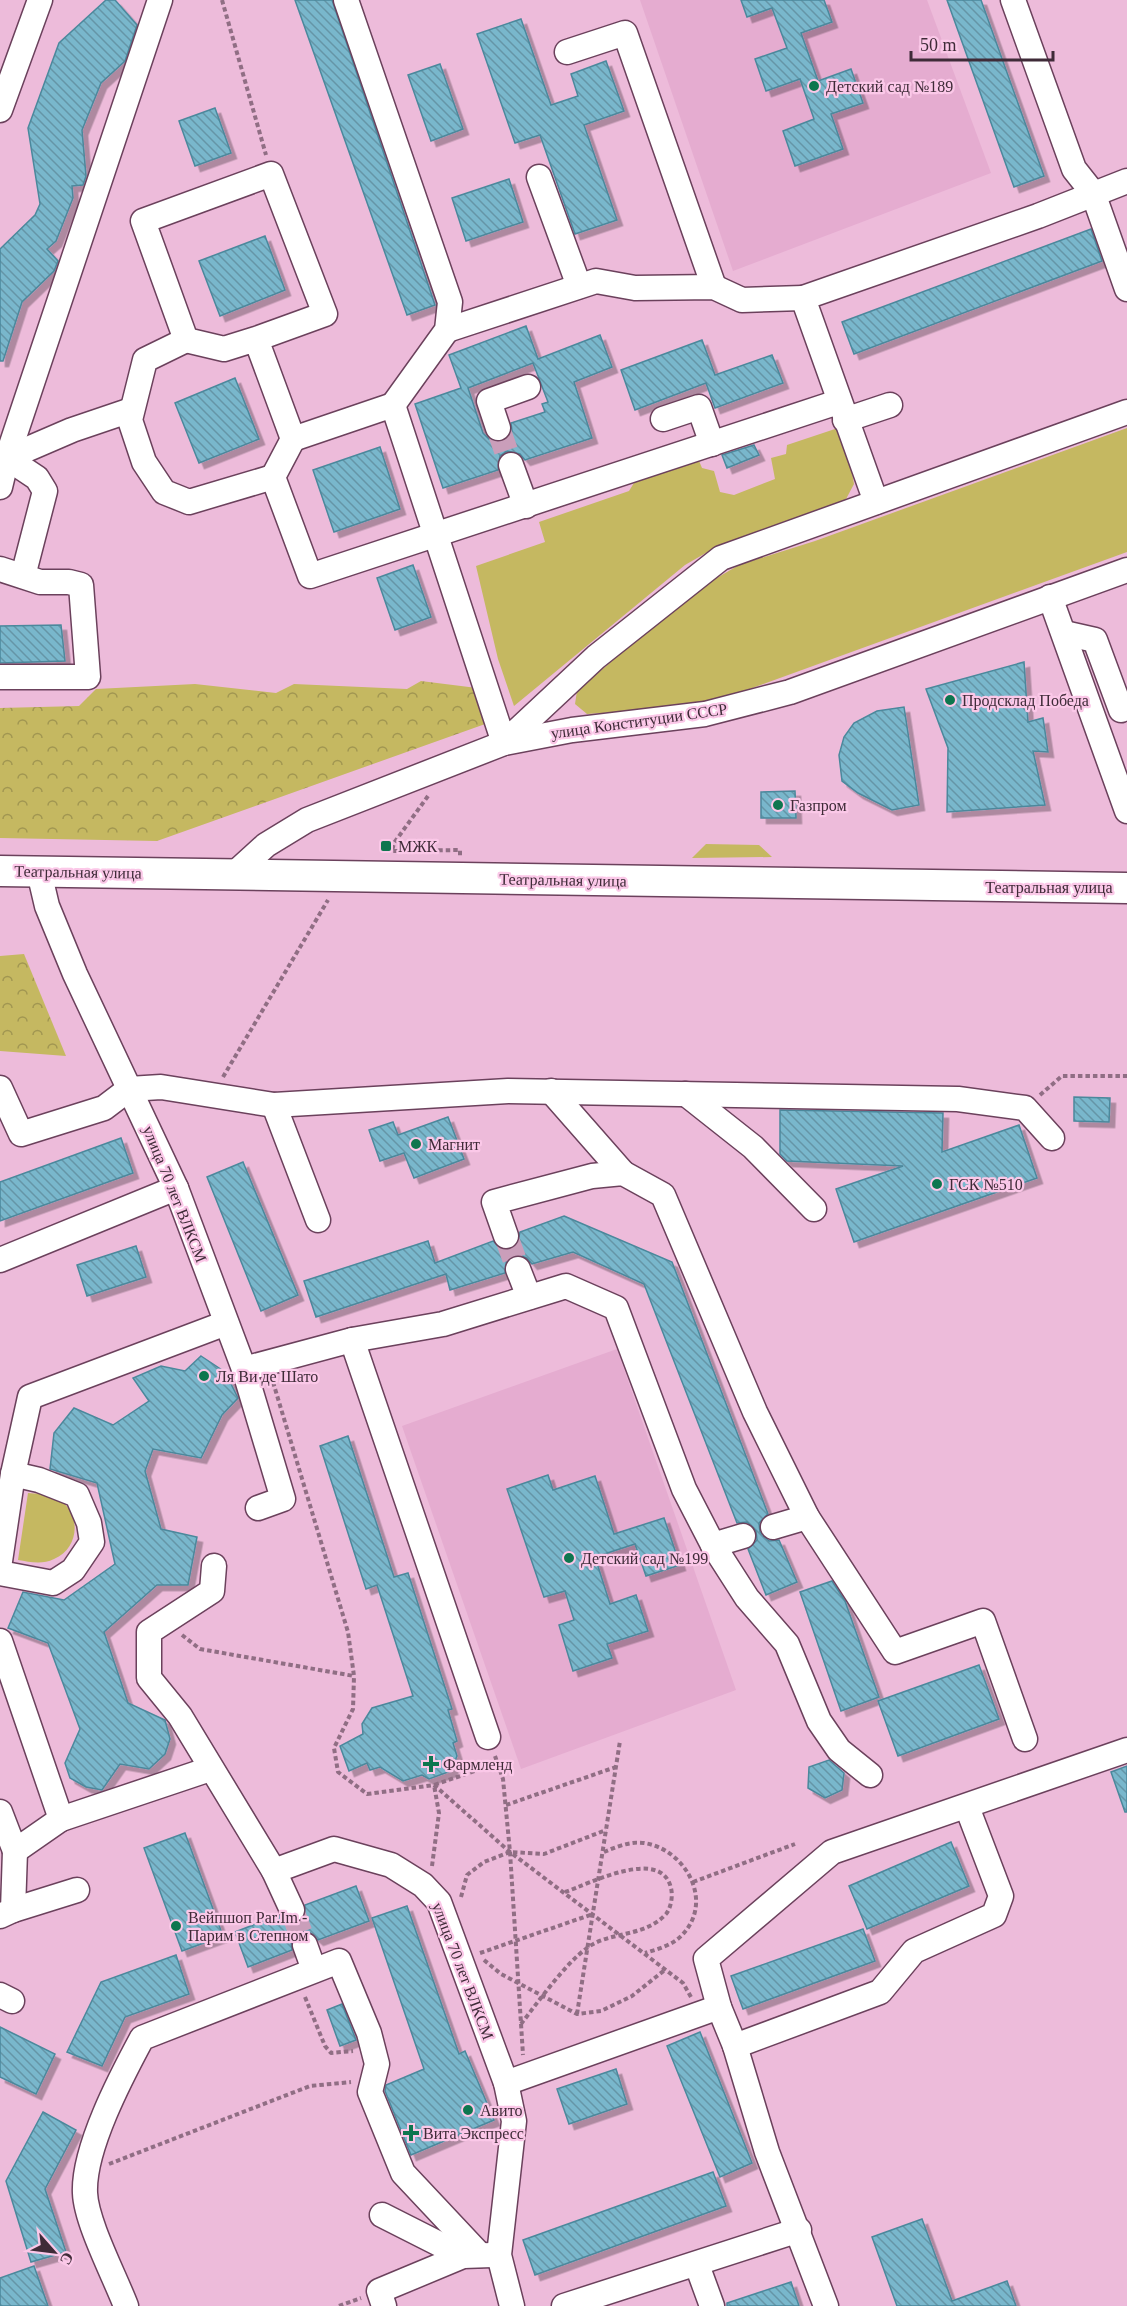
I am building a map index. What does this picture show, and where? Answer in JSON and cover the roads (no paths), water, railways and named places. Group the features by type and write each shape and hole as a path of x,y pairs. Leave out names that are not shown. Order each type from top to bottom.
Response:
{"main road":[{"name":"Театральная улица","path":"0,871 1127,888"}],"street":[{"path":"0,110 40,0"},
{"path":"0,487 3,456 160,0"},
{"path":"186,340 143,221 271,174 325,314 224,349 186,340 146,360 130,410 130,420 144,462 164,492 189,502 273,477 293,439 393,405 447,330 450,302 346,0"},
{"path":"1013,0 1074,169 1093,193 1122,260 1127,289"},
{"path":"567,52 625,33 714,287"},
{"path":"539,177 579,286"},
{"path":"447,330 596,281 635,288 714,287 742,300 803,298 1038,216 1127,181"},
{"path":"803,298 876,502"},
{"path":"256,339 293,439"},
{"path":"498,428 489,401 528,387"},
{"path":"393,405 504,742 596,657 722,558 1127,412"},
{"path":"273,477 310,576 712,444 842,411 890,405"},
{"path":"663,419 699,407 712,444"},
{"path":"3,456 130,410"},
{"path":"3,456 37,478 45,491 23,576"},
{"path":"511,465 526,506"},
{"path":"0,569 40,582 69,582 81,585 88,677 0,677"},
{"name":"улица Конституции СССР","path":"233,875 266,845 308,820 504,742 572,730 705,714 748,704 790,692 1127,570"},
{"path":"1050,597 1127,811"},
{"path":"1064,633 1095,640 1121,710"},
{"name":"улица 70 лет ВЛКСМ","path":"39,872 46,906 75,974 176,1188 226,1323 255,1366 283,1500 258,1508"},
{"path":"0,1088 21,1134 104,1108 129,1089 162,1087 274,1106 508,1090 958,1099 1025,1108 1052,1138"},
{"path":"551,1091 623,1173 663,1195 755,1412 807,1517 895,1652 983,1621 1025,1739"},
{"path":"686,1094 753,1147 814,1209"},
{"path":"274,1106 318,1220"},
{"path":"506,1236 494,1203 592,1176 623,1173"},
{"path":"0,1260 176,1188"},
{"path":"518,1269 529,1297"},
{"path":"255,1366 352,1340 443,1324 566,1286 616,1308 684,1489 713,1545 747,1598 787,1644 819,1721 839,1750 870,1775"},
{"path":"0,1561 13,1474 30,1397 226,1323"},
{"path":"352,1340 488,1737"},
{"path":"0,1573 53,1582 73,1570 92,1542 89,1522 77,1495 39,1480 13,1474"},
{"path":"774,1527 807,1517"},
{"path":"713,1545 742,1536"},
{"path":"214,1566 212,1591 149,1632 149,1678 180,1716 210,1769 274,1871 292,1910"},
{"path":"0,1641 61,1819"},
{"path":"826,2306 768,2152 735,2046 709,2010 706,1959 832,1852 1127,1750"},
{"path":"15,1851 61,1819 210,1769"},
{"path":"735,2046 879,1992 914,1951 994,1916 1001,1896 967,1807"},
{"path":"0,1812 15,1851 7,1913 77,1890"},
{"name":"улица 70 лет ВЛКСМ","path":"274,1871 334,1849 391,1865 423,1885 439,1902 515,2080 514,2121 480,2255 512,2306"},
{"path":"304,1945 306,1973"},
{"path":"126,2306 85,2195 86,2172 124,2073 142,2038 339,1961 377,2064 370,2092 403,2173 480,2255"},
{"path":"515,2080 709,2010"},
{"path":"382,2216 480,2255"},
{"path":"564,2306 698,2265 799,2230"},
{"path":"384,2306 379,2291 480,2255"},
{"path":"698,2265 712,2306"}],"tunnel":[{"path":"498,428 511,465"},
{"path":"506,1236 518,1269"},
{"path":"292,1910 305,1945"}],"place":[{"name":"Детский сад №189","path":"814,86"},
{"name":"Продсклад Победа","path":"950,700"},
{"name":"Газпром","path":"778,805"},
{"name":"МЖК","path":"386,846"},
{"name":"Магнит","path":"416,1144"},
{"name":"ГСК №510","path":"937,1184"},
{"name":"Ля Ви де Шато","path":"204,1376"},
{"name":"Детский сад №199","path":"569,1558"},
{"name":"Фармленд","path":"431,1764"},
{"name":"Вейпшоп Par.Im - Парим в Степном","path":"176,1926"},
{"name":"Авито","path":"468,2110"},
{"name":"Вита Экспресс","path":"411,2133"}]}
